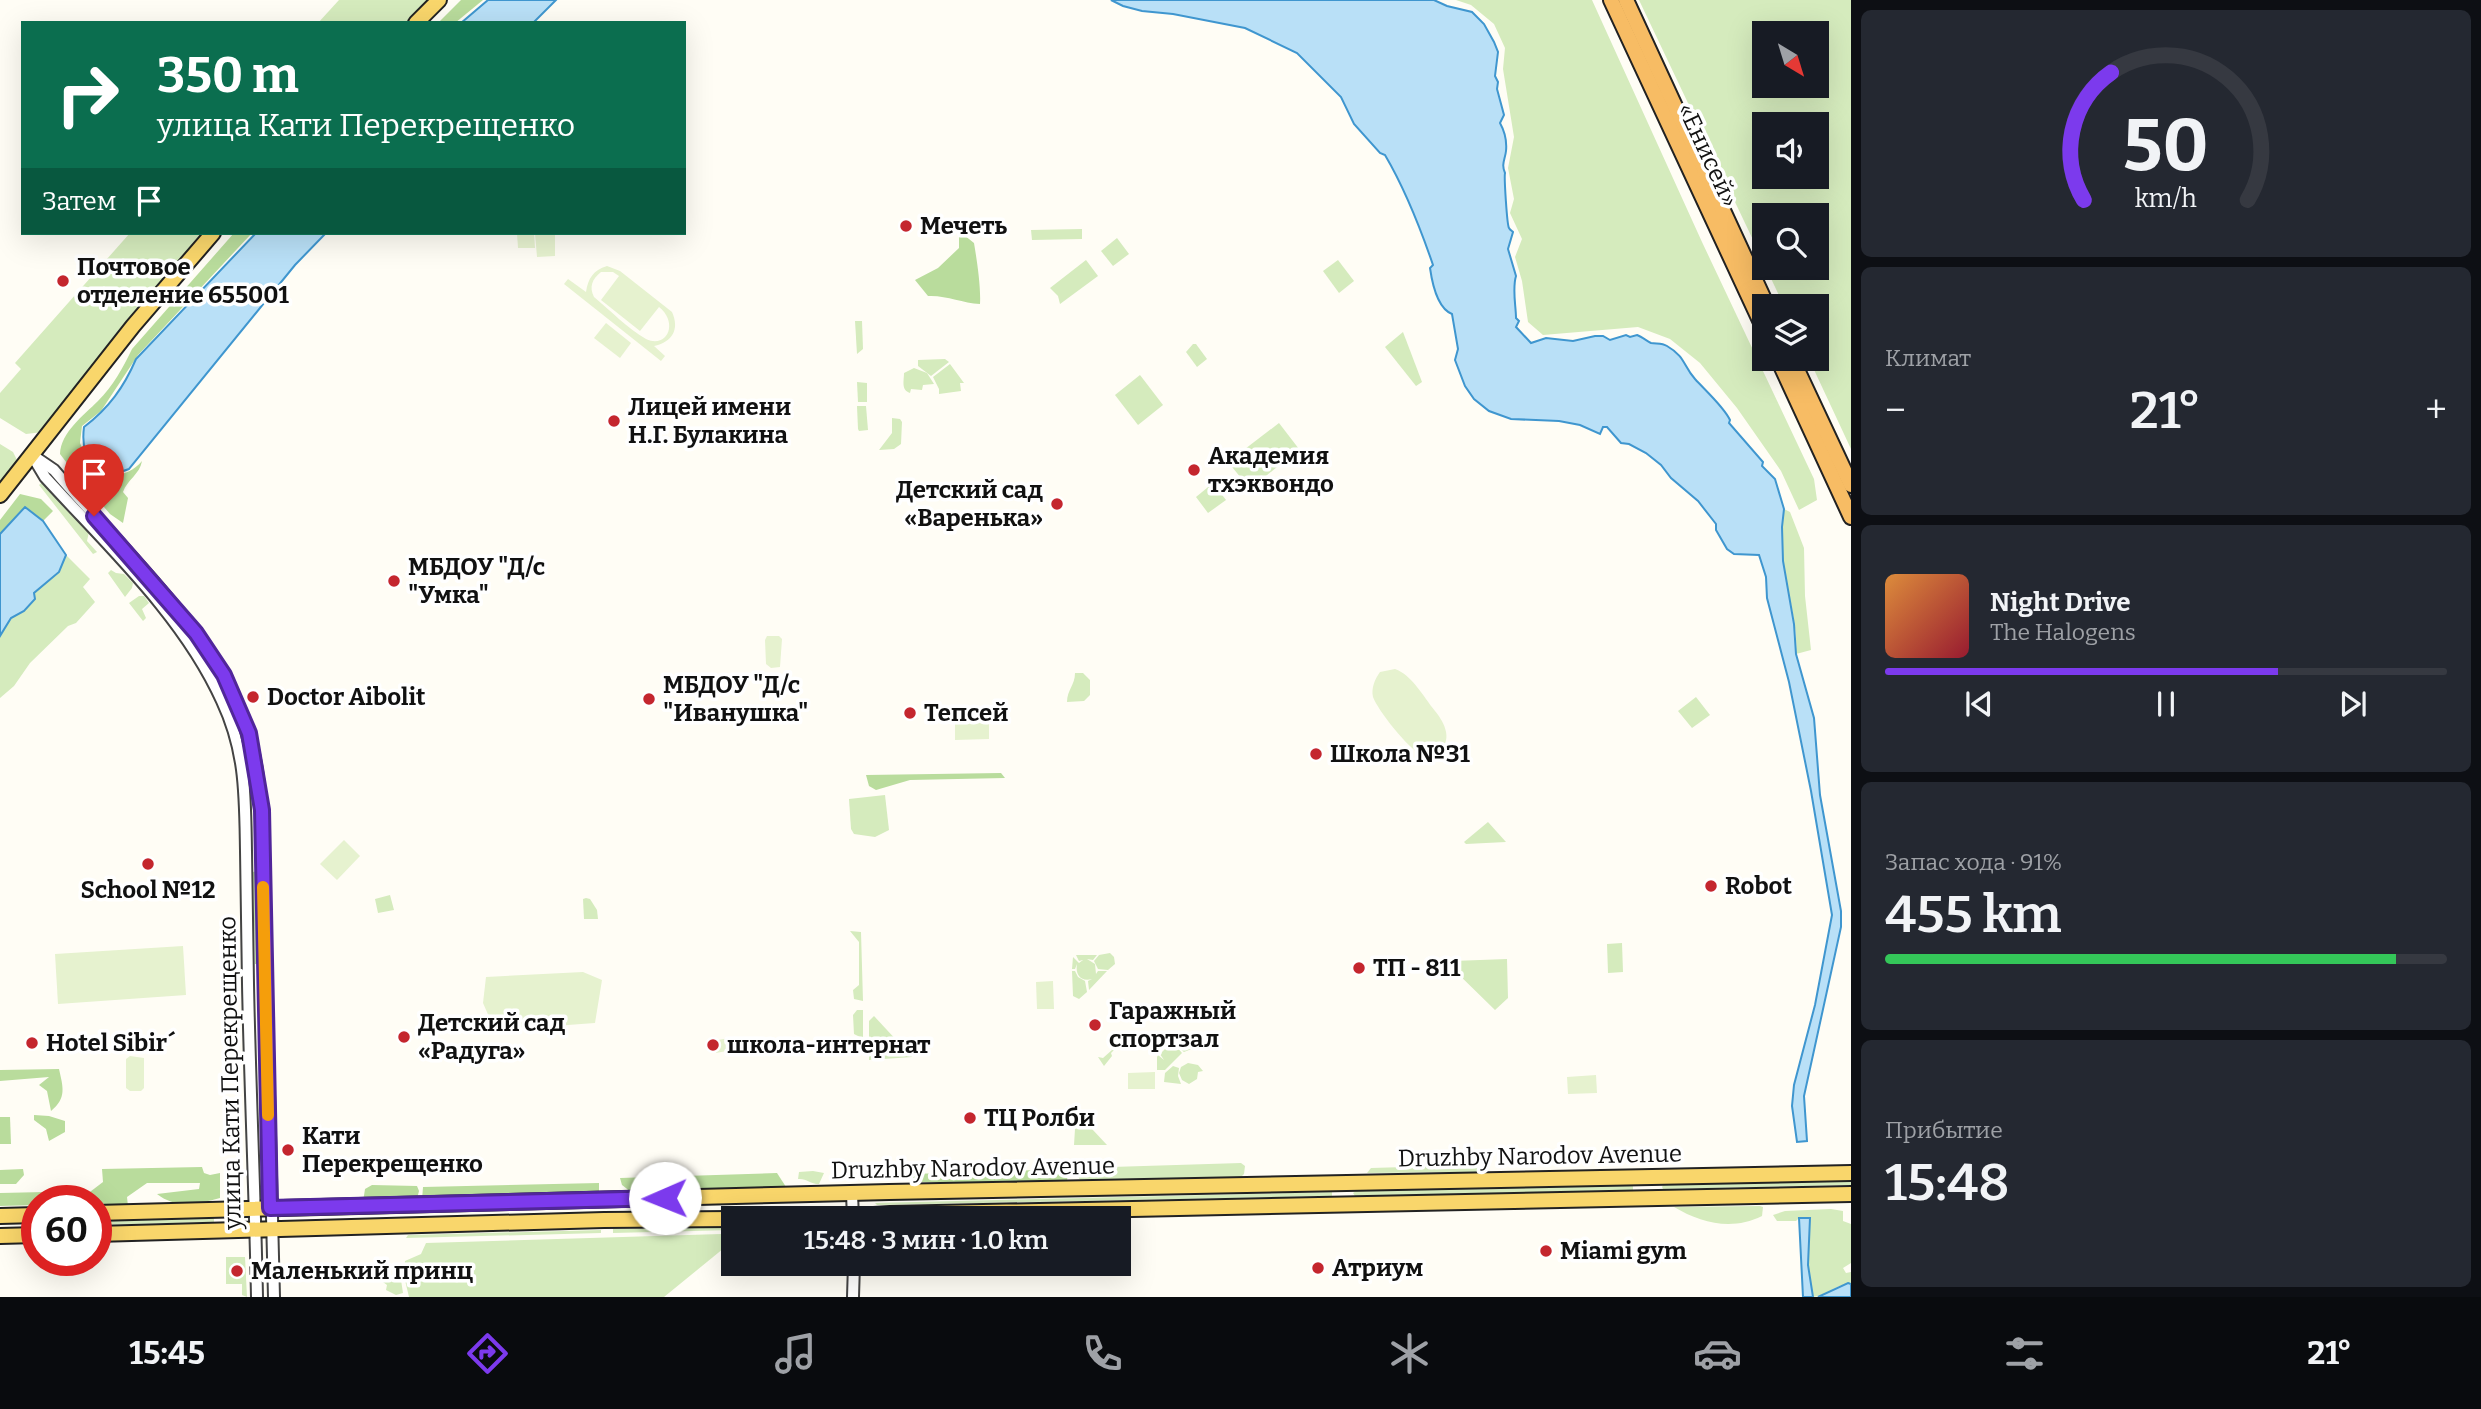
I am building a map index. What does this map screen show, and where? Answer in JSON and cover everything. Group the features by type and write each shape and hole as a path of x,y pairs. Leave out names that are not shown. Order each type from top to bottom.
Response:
{"highway":[{"name":"«Енисей»","path":"1611,0 1752,303"},
{"name":"«Енисей»","path":"1626,0 1762,294"},
{"path":"1784,371 1851,517"},
{"path":"1798,371 1851,485"}],"main road":[{"path":"418,21 439,0"},
{"path":"0,495 133,326 211,235"},
{"name":"Druzhby Narodov Avenue","path":"112,1213 1851,1173"},
{"path":"1344,1183 1345,1205"},
{"name":"Druzhby Narodov Avenue","path":"1131,1209 1851,1194"},
{"path":"0,1216 21,1215"},
{"path":"112,1234 721,1219"},
{"path":"0,1236 21,1235"}],"street":[{"name":"улица Кати Перекрещенко","path":"32,455 54,470 196,633 224,675 249,733 262,810 274,1297"},
{"name":"улица Кати Перекрещенко","path":"32,455 45,477 142,584 187,639 208,672 238,741 246,787 257,1297"},
{"path":"852,1194 853,1206"},
{"path":"853,1276 853,1297"}],"green space":[{"path":"339,0 430,0 409,21 320,21"},
{"path":"461,0 483,0 457,21 440,21"},
{"path":"1456,0 1592,0 1752,348 1752,371 1763,371 1814,479 1817,500 1799,510 1781,471 1737,408 1700,363 1670,339 1638,327 1543,335 1528,322 1522,281 1515,257 1522,239 1510,213 1514,199 1508,168 1514,137 1503,69 1505,48 1494,24 1471,5"},
{"path":"1639,0 1851,0 1851,449 1815,371 1829,371 1829,294 1778,294 1772,280 1829,280 1829,203 1752,203 1752,238"},
{"path":"1082,229 1082,239 1032,240 1031,230"},
{"path":"959,231 974,243 980,304 928,296 915,280 938,268 959,248"},
{"path":"128,235 203,235 43,432 26,434 0,418 0,393 21,369 15,363"},
{"path":"232,235 250,235 138,355 101,411 82,426 80,443 85,455 73,471 60,454 64,439 108,389 132,349"},
{"path":"517,235 534,235 535,248 518,248"},
{"path":"535,235 555,235 555,256 537,257"},
{"path":"1117,238 1129,254 1113,266 1101,251"},
{"path":"1086,260 1098,276 1060,304 1058,296 1050,288"},
{"path":"1338,260 1354,281 1339,293 1323,271"},
{"path":"607,266 620,271 672,312 675,324 673,334 666,342 654,346 665,356 661,361 564,284 568,279 586,292 592,276","holes":["601,272 613,272 619,276 601,300 640,331 659,307 668,320 668,333 665,337 653,341 646,339 594,297 592,283 595,277"]},
{"path":"855,321 862,321 863,349 857,354"},
{"path":"606,323 631,343 620,358 594,338"},
{"path":"1403,332 1422,382 1416,386 1385,347"},
{"path":"1196,344 1207,359 1197,367 1186,352"},
{"path":"945,359 949,362 931,376 918,366 918,360"},
{"path":"950,364 964,383 960,383 961,391 939,394 933,377"},
{"path":"914,368 927,373 934,384 923,385 922,390 911,389 910,393 907,392 904,373"},
{"path":"1140,375 1163,405 1138,425 1115,395"},
{"path":"857,382 867,383 867,402 858,402"},
{"path":"857,406 866,406 868,430 858,429"},
{"path":"892,418 902,422 901,444 894,449 879,450 892,433"},
{"path":"1279,423 1299,449 1250,489 1228,462"},
{"path":"0,444 13,452 17,460 0,487"},
{"path":"86,457 97,471 112,475 128,471 142,461 139,470 123,492 128,498 123,523 110,514 74,472"},
{"path":"44,481 89,532 87,541 97,552 93,554 39,485"},
{"path":"1213,483 1226,500 1208,513 1196,497"},
{"path":"20,494 41,499 53,511 43,521 25,507 0,534 0,520"},
{"path":"1784,509 1790,512 1804,548 1805,596 1811,650 1796,654 1795,624 1783,559"},
{"path":"66,555 90,579 83,587 95,602 76,623 68,626 30,663 14,686 0,698 0,636 11,618 24,611 34,593 59,572"},
{"path":"111,570 124,574 133,583 125,597 108,573"},
{"path":"139,596 144,596 149,603 142,609 146,618 143,621 129,603"},
{"path":"767,636 779,636 782,639 780,667 771,668 766,664"},
{"path":"1395,669 1412,681 1442,721 1446,732 1445,743 1435,753 1421,754 1409,745 1380,710 1373,697 1374,684 1380,672"},
{"path":"1075,673 1083,673 1090,680 1090,695 1084,701 1067,702 1074,681"},
{"path":"1696,697 1710,715 1692,728 1678,711"},
{"path":"989,719 989,739 955,740 955,720"},
{"path":"1001,773 1005,778 910,780 876,790 869,786 866,775"},
{"path":"885,795 889,830 875,837 854,834 851,829 849,799"},
{"path":"1488,822 1506,842 1464,842"},
{"path":"344,840 360,856 337,880 320,864"},
{"path":"257,871 260,964 255,964 253,872"},
{"path":"390,895 394,910 378,913 375,899"},
{"path":"583,899 590,899 597,910 598,919 584,919"},
{"path":"850,931 861,932 863,1001 854,999 853,990 859,985 859,942"},
{"path":"1622,943 1623,972 1608,973 1607,944"},
{"path":"183,946 186,995 58,1004 55,954"},
{"path":"1110,953 1115,964 1108,970 1098,969 1094,961 1099,955"},
{"path":"1076,955 1097,955 1093,960 1087,959 1095,964 1096,974 1098,971 1107,971 1089,990 1088,981 1092,979 1080,977 1077,964 1075,969 1072,969 1073,957 1079,963 1083,960 1079,961"},
{"path":"1507,959 1508,998 1495,1010 1449,965 1453,965 1453,961"},
{"path":"1072,971 1085,981 1087,992 1079,999 1073,996"},
{"path":"583,972 602,980 595,1023 513,1029 490,1019 483,1003 486,977"},
{"path":"1053,981 1054,1009 1037,1009 1036,982"},
{"path":"857,1010 863,1010 863,1043 860,1037 854,1034 853,1015"},
{"path":"874,1016 912,1057 869,1060 869,1021"},
{"path":"734,1037 737,1049 716,1053 713,1041"},
{"path":"1118,1037 1123,1041 1111,1053 1112,1056 1104,1066 1098,1057 1103,1058 1112,1050 1109,1046"},
{"path":"1175,1039 1184,1046 1205,1045 1201,1049 1194,1048 1184,1052 1176,1046 1182,1053 1165,1070 1157,1070 1158,1055 1164,1060 1160,1054"},
{"path":"130,1056 144,1058 144,1088 141,1091 130,1091 126,1088 126,1059"},
{"path":"1188,1063 1198,1065 1203,1071 1198,1072 1197,1079 1189,1084 1182,1080 1179,1073 1181,1067"},
{"path":"1173,1066 1179,1068 1181,1084 1164,1082 1165,1073"},
{"path":"59,1069 62,1097 51,1111 47,1091 39,1085 49,1077 0,1081 0,1070"},
{"path":"1155,1072 1155,1089 1128,1089 1128,1073"},
{"path":"1596,1075 1597,1093 1568,1094 1567,1077"},
{"path":"1076,1112 1107,1145 1074,1145"},
{"path":"34,1115 65,1121 65,1132 49,1141 46,1129 34,1120"},
{"path":"0,1117 10,1117 11,1144 0,1144"},
{"path":"1241,1163 1245,1166 1241,1177 1081,1181 1075,1173 1079,1168"},
{"path":"1475,1165 1485,1172 1367,1173 1371,1168"},
{"path":"202,1167 204,1173 210,1175 220,1173 220,1198 195,1203 172,1202 157,1194 199,1189 200,1183 147,1183 127,1197 128,1206 112,1205 112,1185 99,1185 103,1182 102,1169"},
{"path":"23,1169 24,1175 16,1184 0,1184 0,1170"},
{"path":"1068,1169 1067,1182 913,1182 913,1174"},
{"path":"799,1172 824,1173 819,1184 798,1179"},
{"path":"777,1173 788,1190 631,1192 622,1185 620,1178"},
{"path":"1851,1181 1851,1185 1662,1187 1663,1185"},
{"path":"599,1183 599,1195 422,1200 423,1187"},
{"path":"372,1185 417,1186 419,1191 417,1199 363,1202 365,1189"},
{"path":"1633,1185 1633,1190 1355,1196 1353,1193 1356,1191"},
{"path":"1332,1192 1332,1196 875,1203"},
{"path":"0,1193 21,1193 21,1205 0,1206"},
{"path":"1674,1207 1763,1207 1762,1216 1751,1221 1728,1224 1706,1221"},
{"path":"1785,1211 1843,1211 1843,1221 1851,1224 1851,1263 1843,1268 1846,1273 1851,1272 1851,1284 1841,1285 1813,1297 1808,1265 1810,1232 1799,1218 1796,1221 1777,1221 1773,1215"},
{"path":"214,1217 214,1222 112,1225 112,1220"},
{"path":"721,1227 721,1230 613,1233 613,1229"},
{"path":"601,1230 601,1233 406,1238 408,1235"},
{"path":"721,1234 721,1251 664,1297 409,1297 404,1276 405,1261 421,1254 426,1243"},
{"path":"226,1257 245,1257 247,1297 242,1295 242,1284 226,1284"},
{"path":"401,1280 403,1293 396,1295 386,1290 387,1285 383,1282"}],"water":[{"path":"488,0 556,0 535,21 463,21"},
{"path":"1111,0 1434,0 1472,12 1484,24 1498,52 1495,76 1504,115 1500,123 1506,144 1503,167 1508,225 1513,232 1508,249 1516,276 1514,297 1516,318 1519,321 1516,327 1531,343 1546,338 1573,341 1603,336 1610,340 1637,335 1651,343 1667,346 1678,354 1691,374 1723,410 1730,420 1729,423 1763,462 1762,466 1775,479 1784,509 1783,561 1794,624 1796,654 1814,718 1820,795 1841,911 1841,927 1804,1096 1807,1141 1797,1142 1792,1106 1794,1085 1815,1005 1832,915 1789,682 1759,555 1734,554 1727,549 1716,530 1716,524 1698,501 1671,478 1661,465 1646,453 1621,443 1607,427 1603,427 1600,434 1580,425 1559,421 1511,419 1489,411 1474,399 1465,386 1455,360 1458,349 1452,314 1436,294 1430,268 1433,265 1399,181 1385,155 1380,153 1354,124 1341,97 1297,53 1245,28 1142,11"},
{"path":"254,235 324,235 295,265 129,469 117,472 99,470 88,457 83,438 84,427 115,396 136,359"},
{"path":"25,507 43,521 66,555 59,572 34,593 35,599 24,611 11,618 0,636 0,534"},
{"path":"1799,1218 1810,1218 1808,1265 1813,1297 1803,1297"},
{"path":"1851,1284 1851,1297 1818,1297"}],"slow traffic":[{"path":"263,887 268,1115"}],"place":[{"name":"Мечеть","path":"906,226"},
{"name":"Почтовое отделение 655001","path":"63,281"},
{"name":"Лицей имени Н.Г. Булакина","path":"614,421"},
{"name":"Академия тхэквондо","path":"1194,470"},
{"name":"Детский сад «Варенька»","path":"1057,504"},
{"name":"МБДОУ \"Д/с \"Умка\"","path":"394,581"},
{"name":"Doctor Aibolit","path":"253,697"},
{"name":"МБДОУ \"Д/с \"Иванушка\"","path":"649,699"},
{"name":"Тепсей","path":"910,713"},
{"name":"Школа №31","path":"1316,754"},
{"name":"School №12","path":"148,864"},
{"name":"Robot","path":"1711,886"},
{"name":"ТП - 811","path":"1359,968"},
{"name":"Гаражный спортзал","path":"1095,1025"},
{"name":"Детский сад «Радуга»","path":"404,1037"},
{"name":"Hotel Sibir´","path":"32,1043"},
{"name":"школа-интернат","path":"713,1045"},
{"name":"ТЦ Ролби","path":"970,1118"},
{"name":"Кати Перекрещенко","path":"288,1150"},
{"name":"Miami gym","path":"1546,1251"},
{"name":"Атриум","path":"1318,1268"},
{"name":"Маленький принц","path":"237,1271"}],"route":[{"path":"94,516 196,633 224,675 249,733 262,810 270,1208 665,1198"}]}
